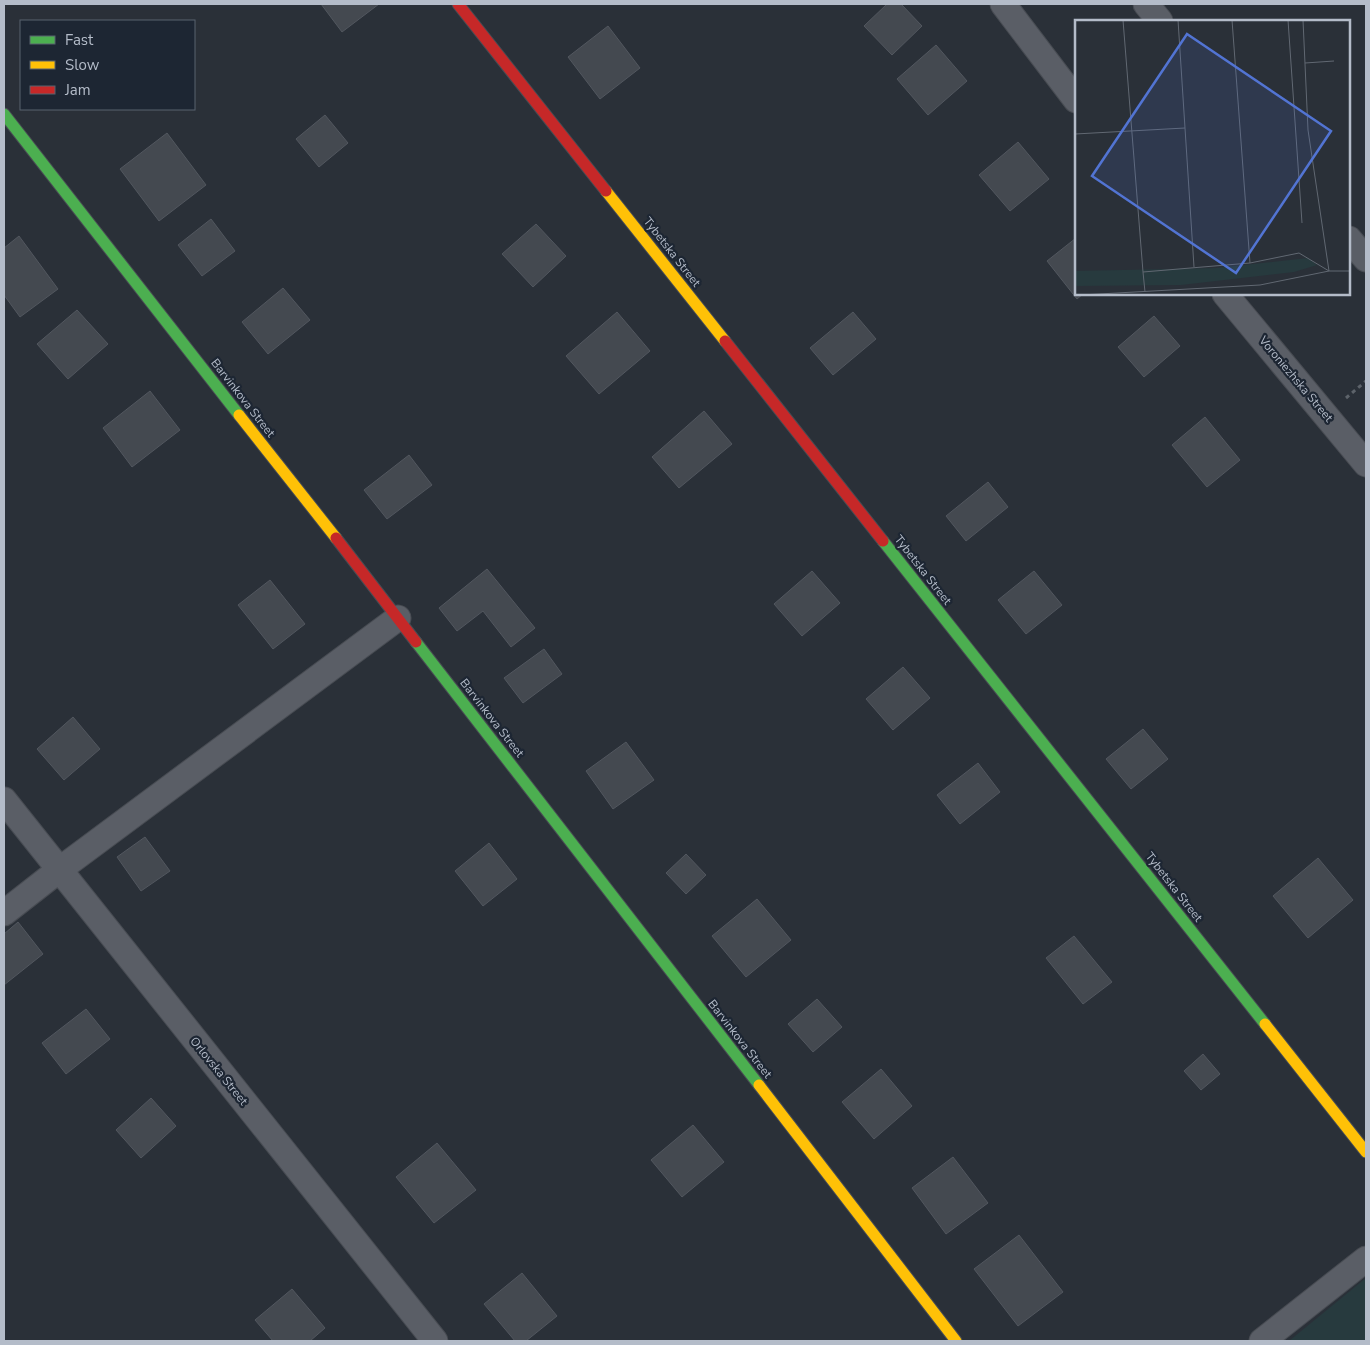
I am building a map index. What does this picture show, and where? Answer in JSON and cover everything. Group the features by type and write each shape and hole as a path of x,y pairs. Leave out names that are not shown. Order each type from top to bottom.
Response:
{"street":[{"name":"Tybetska Street","path":"458,4 1366,1152"},
{"path":"1003,4 1075,99"},
{"path":"1146,4 1159,20"},
{"name":"Barvinkova Street","path":"4,114 398,618 956,1341"},
{"path":"1350,240 1366,259"},
{"name":"Voroniezhska Street","path":"1226,295 1366,464"},
{"path":"4,914 59,870 398,618"},
{"name":"Orlovska Street","path":"4,800 435,1341"},
{"path":"1262,1341 1366,1259"}],"green space":[{"path":"1366,1278 1366,1341 1289,1341"}],"building":[{"path":"321,4 379,4 342,32"},
{"path":"887,4 901,4 922,26 892,55 864,26"},
{"path":"608,26 640,68 600,99 568,57"},
{"path":"936,45 967,81 928,115 897,79"},
{"path":"325,115 348,143 319,167 296,139"},
{"path":"167,133 206,185 159,221 120,169"},
{"path":"1018,142 1049,179 1010,211 979,175"},
{"path":"211,219 235,251 202,276 178,245"},
{"path":"536,224 566,256 533,287 502,254"},
{"path":"19,236 58,289 20,317 4,295 4,248"},
{"path":"1075,239 1075,295 1082,295 1077,299 1047,261"},
{"path":"283,288 310,320 268,354 242,322"},
{"path":"77,310 108,344 68,379 37,344"},
{"path":"617,312 650,351 599,394 566,356"},
{"path":"853,312 876,339 833,375 810,348"},
{"path":"1154,316 1180,346 1144,377 1118,347"},
{"path":"150,391 180,430 132,467 103,428"},
{"path":"704,411 732,444 679,488 652,457"},
{"path":"1205,417 1240,460 1207,487 1172,445"},
{"path":"409,455 432,485 387,519 364,490"},
{"path":"988,482 1008,507 966,541 946,516"},
{"path":"487,569 535,628 511,647 483,611 457,631 439,608"},
{"path":"812,571 840,603 802,636 774,604"},
{"path":"1034,571 1062,605 1026,634 998,600"},
{"path":"270,580 305,624 273,649 238,605"},
{"path":"544,649 562,674 523,703 504,678"},
{"path":"903,667 930,698 893,730 866,699"},
{"path":"73,717 100,749 64,780 37,749"},
{"path":"1143,729 1168,759 1131,789 1106,759"},
{"path":"626,742 654,780 613,809 586,771"},
{"path":"978,763 1000,792 960,824 937,795"},
{"path":"145,837 170,871 141,891 117,857"},
{"path":"489,843 517,879 483,906 455,871"},
{"path":"686,854 706,875 686,894 666,873"},
{"path":"1318,858 1353,900 1308,938 1273,896"},
{"path":"757,899 791,940 746,977 712,936"},
{"path":"18,922 43,954 4,985 4,934"},
{"path":"1074,936 1112,982 1083,1004 1046,958"},
{"path":"817,999 842,1027 813,1052 788,1024"},
{"path":"86,1009 110,1039 66,1074 42,1043"},
{"path":"1203,1054 1220,1074 1201,1090 1184,1071"},
{"path":"881,1069 912,1106 874,1139 842,1102"},
{"path":"151,1098 176,1126 141,1158 116,1130"},
{"path":"693,1125 724,1162 682,1197 651,1160"},
{"path":"437,1143 476,1190 434,1223 396,1177"},
{"path":"953,1157 988,1203 946,1234 912,1188"},
{"path":"1019,1235 1063,1292 1018,1326 974,1269"},
{"path":"522,1273 557,1316 526,1341 515,1341 484,1304"},
{"path":"292,1289 325,1328 310,1341 273,1341 255,1320"}],"traffic: fast":[{"path":"4,114 239,415"},
{"path":"883,541 1265,1024"},
{"path":"416,642 759,1085"}],"traffic: slow":[{"path":"606,191 725,341"},
{"path":"239,415 336,538"},
{"path":"1265,1024 1366,1152"},
{"path":"759,1085 956,1341"}],"traffic: jam":[{"path":"458,4 606,191"},
{"path":"725,341 883,541"},
{"path":"336,538 416,642"}]}
